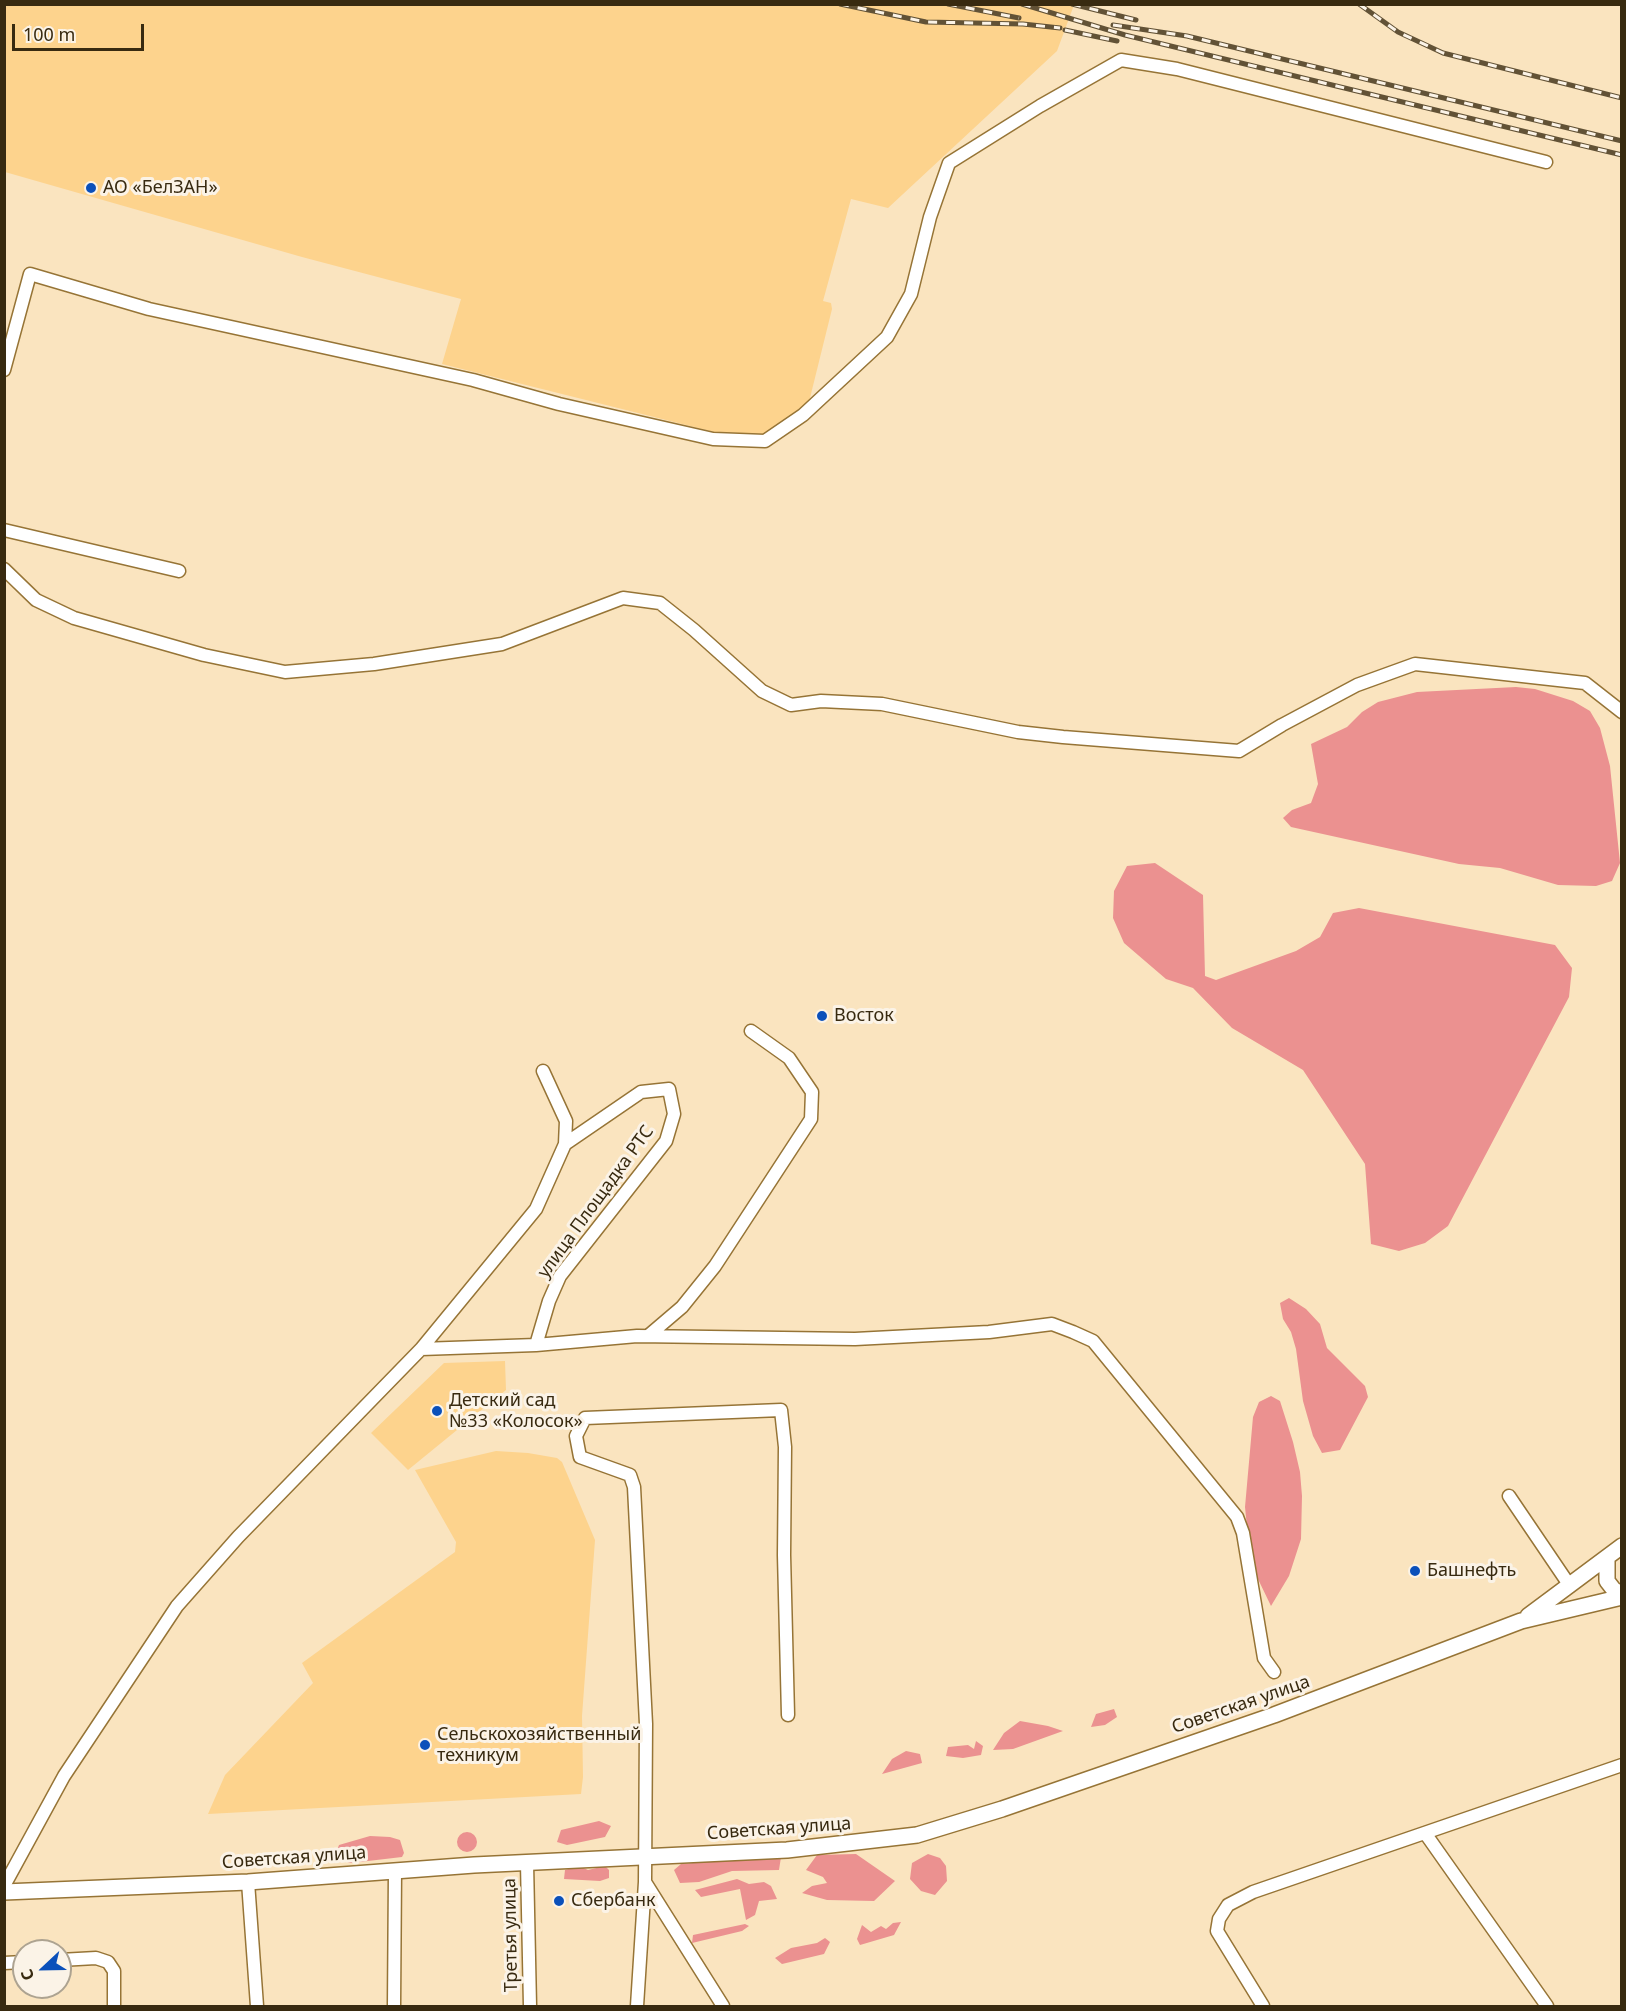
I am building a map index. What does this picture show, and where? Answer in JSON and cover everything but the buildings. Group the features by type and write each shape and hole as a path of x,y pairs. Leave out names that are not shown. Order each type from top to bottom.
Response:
{"main road":[{"name":"Советская улица","path":"1521,1621 1622,1546"},
{"name":"Советская улица","path":"1607,1558 1607,1581 1614,1590 1622,1595"},
{"name":"Советская улица","path":"4,1892 248,1882 527,1863 787,1850 917,1835 1002,1809 1274,1715 1521,1621 1622,1595"}],"street":[{"path":"4,370 30,274 149,309 473,380 559,404 713,438 765,441 803,415 887,337 910,294 930,216 949,163 1040,106 1121,60 1177,69 1546,162"},
{"path":"4,530 65,542 179,571"},
{"path":"4,569 36,600 74,618 204,655 285,672 374,664 502,644 623,598 660,603 762,691 791,705 821,700 882,704 1018,732 1239,752 1282,725 1357,685 1416,664 1585,683 1622,712"},
{"path":"648,1336 682,1307 715,1266 811,1119 812,1092 789,1058 751,1031"},
{"path":"4,1886 64,1776 177,1606 238,1538 421,1349 536,1209 565,1144 566,1120 543,1071"},
{"name":"улица Площадка РТС","path":"536,1345 549,1301 561,1276 666,1141 674,1114 669,1089 641,1092 565,1144"},
{"path":"421,1349 536,1345 648,1336 855,1339 989,1332 1052,1324 1093,1341 1237,1517 1243,1533 1264,1658 1274,1672"},
{"path":"638,2007 645,1882 646,1724 634,1487 630,1475 580,1457 576,1436 585,1418 781,1410 785,1447 784,1555 788,1715"},
{"path":"1509,1496 1570,1586"},
{"path":"1263,2007 1217,1931 1219,1919 1228,1905 1253,1892 1622,1765"},
{"path":"1425,1833 1547,2007"},
{"name":"Третья улица","path":"527,1863 531,2007"},
{"path":"394,2007 395,1871"},
{"path":"248,1882 252,1912 257,2007"},
{"path":"645,1882 723,2007"},
{"path":"72,1959 96,1958 108,1962 114,1971 114,2007"}],"shaded area":[{"name":"АО «БелЗАН»","path":"5,5 1074,5 1057,51 888,208 851,199 823,301 831,303 832,309 809,402 763,435 714,432 442,364 461,299 302,257 5,172"},
{"path":"1516,687 1535,689 1573,701 1590,711 1600,728 1610,766 1620,863 1612,881 1596,886 1558,885 1500,868 1459,864 1291,827 1283,818 1292,810 1311,803 1318,784 1311,744 1347,727 1362,712 1378,702 1417,692"},
{"path":"1155,863 1203,895 1205,976 1216,980 1296,951 1320,937 1333,913 1359,908 1555,945 1572,968 1569,997 1448,1226 1425,1243 1399,1251 1371,1244 1365,1164 1303,1070 1232,1028 1193,988 1166,979 1124,943 1113,918 1114,891 1127,866"},
{"path":"1289,1298 1306,1309 1320,1324 1327,1348 1365,1386 1368,1397 1340,1450 1322,1453 1313,1436 1303,1401 1296,1349 1291,1332 1283,1319 1280,1303"},
{"name":"Детский сад №33 «Колосок»","path":"505,1361 506,1390 408,1470 371,1433 444,1363"},
{"path":"1271,1396 1280,1401 1293,1442 1300,1472 1302,1496 1301,1539 1289,1576 1271,1606 1257,1577 1245,1507 1253,1417 1259,1402"},
{"path":"496,1451 528,1453 557,1458 562,1462 595,1540 582,1716 581,1794 208,1814 225,1775 313,1683 302,1663 455,1552 456,1542 415,1470"},
{"path":"1114,1709 1117,1717 1105,1725 1091,1727 1096,1714"},
{"path":"1020,1721 1063,1731 1013,1749 993,1750 1004,1733"},
{"path":"976,1741 983,1746 981,1755 963,1758 946,1756 948,1747 968,1745 974,1749"},
{"path":"906,1751 920,1754 922,1763 882,1774 892,1759"},
{"path":"599,1821 611,1826 605,1837 567,1845 557,1842 561,1830"},
{"path":"467,1832 474,1835 477,1842 474,1849 467,1852 460,1849 457,1842 460,1835"},
{"path":"370,1836 400,1840 404,1853 402,1857 351,1863 339,1860 336,1853 339,1845"},
{"path":"856,1854 895,1881 874,1901 827,1900 802,1893 812,1886 827,1883 823,1877 806,1870 817,1855"},
{"path":"928,1854 940,1858 946,1866 947,1881 935,1895 921,1891 910,1879 912,1863"},
{"path":"781,1857 779,1870 732,1871 699,1882 680,1883 674,1870 681,1864"},
{"path":"579,1866 588,1870 605,1866 609,1870 609,1878 600,1881 564,1879 565,1870"},
{"path":"737,1879 749,1884 764,1882 771,1886 777,1899 759,1901 755,1915 746,1920 740,1889 701,1897 695,1890"},
{"path":"901,1922 894,1935 860,1945 857,1939 862,1925 871,1932 881,1926 886,1929 893,1923"},
{"path":"745,1924 749,1926 742,1931 692,1943 693,1935"},
{"path":"825,1938 830,1942 824,1954 782,1964 775,1958 791,1948 817,1943"}],"railway":[{"path":"840,4 926,22 1023,24 1060,28"},
{"path":"948,4 1019,18"},
{"path":"1022,4 1125,35 1622,155"},
{"path":"1072,4 1136,20"},
{"path":"1359,4 1398,32 1443,53 1622,98"},
{"path":"1113,25 1187,36 1622,141"},
{"path":"1065,30 1117,41"}],"place":[{"name":"АО «БелЗАН»","path":"91,188"},
{"name":"Восток","path":"822,1016"},
{"name":"Детский сад №33 «Колосок»","path":"437,1411"},
{"name":"Башнефть","path":"1415,1571"},
{"name":"Сельскохозяйственный техникум","path":"425,1745"},
{"name":"Сбербанк","path":"559,1901"}]}
